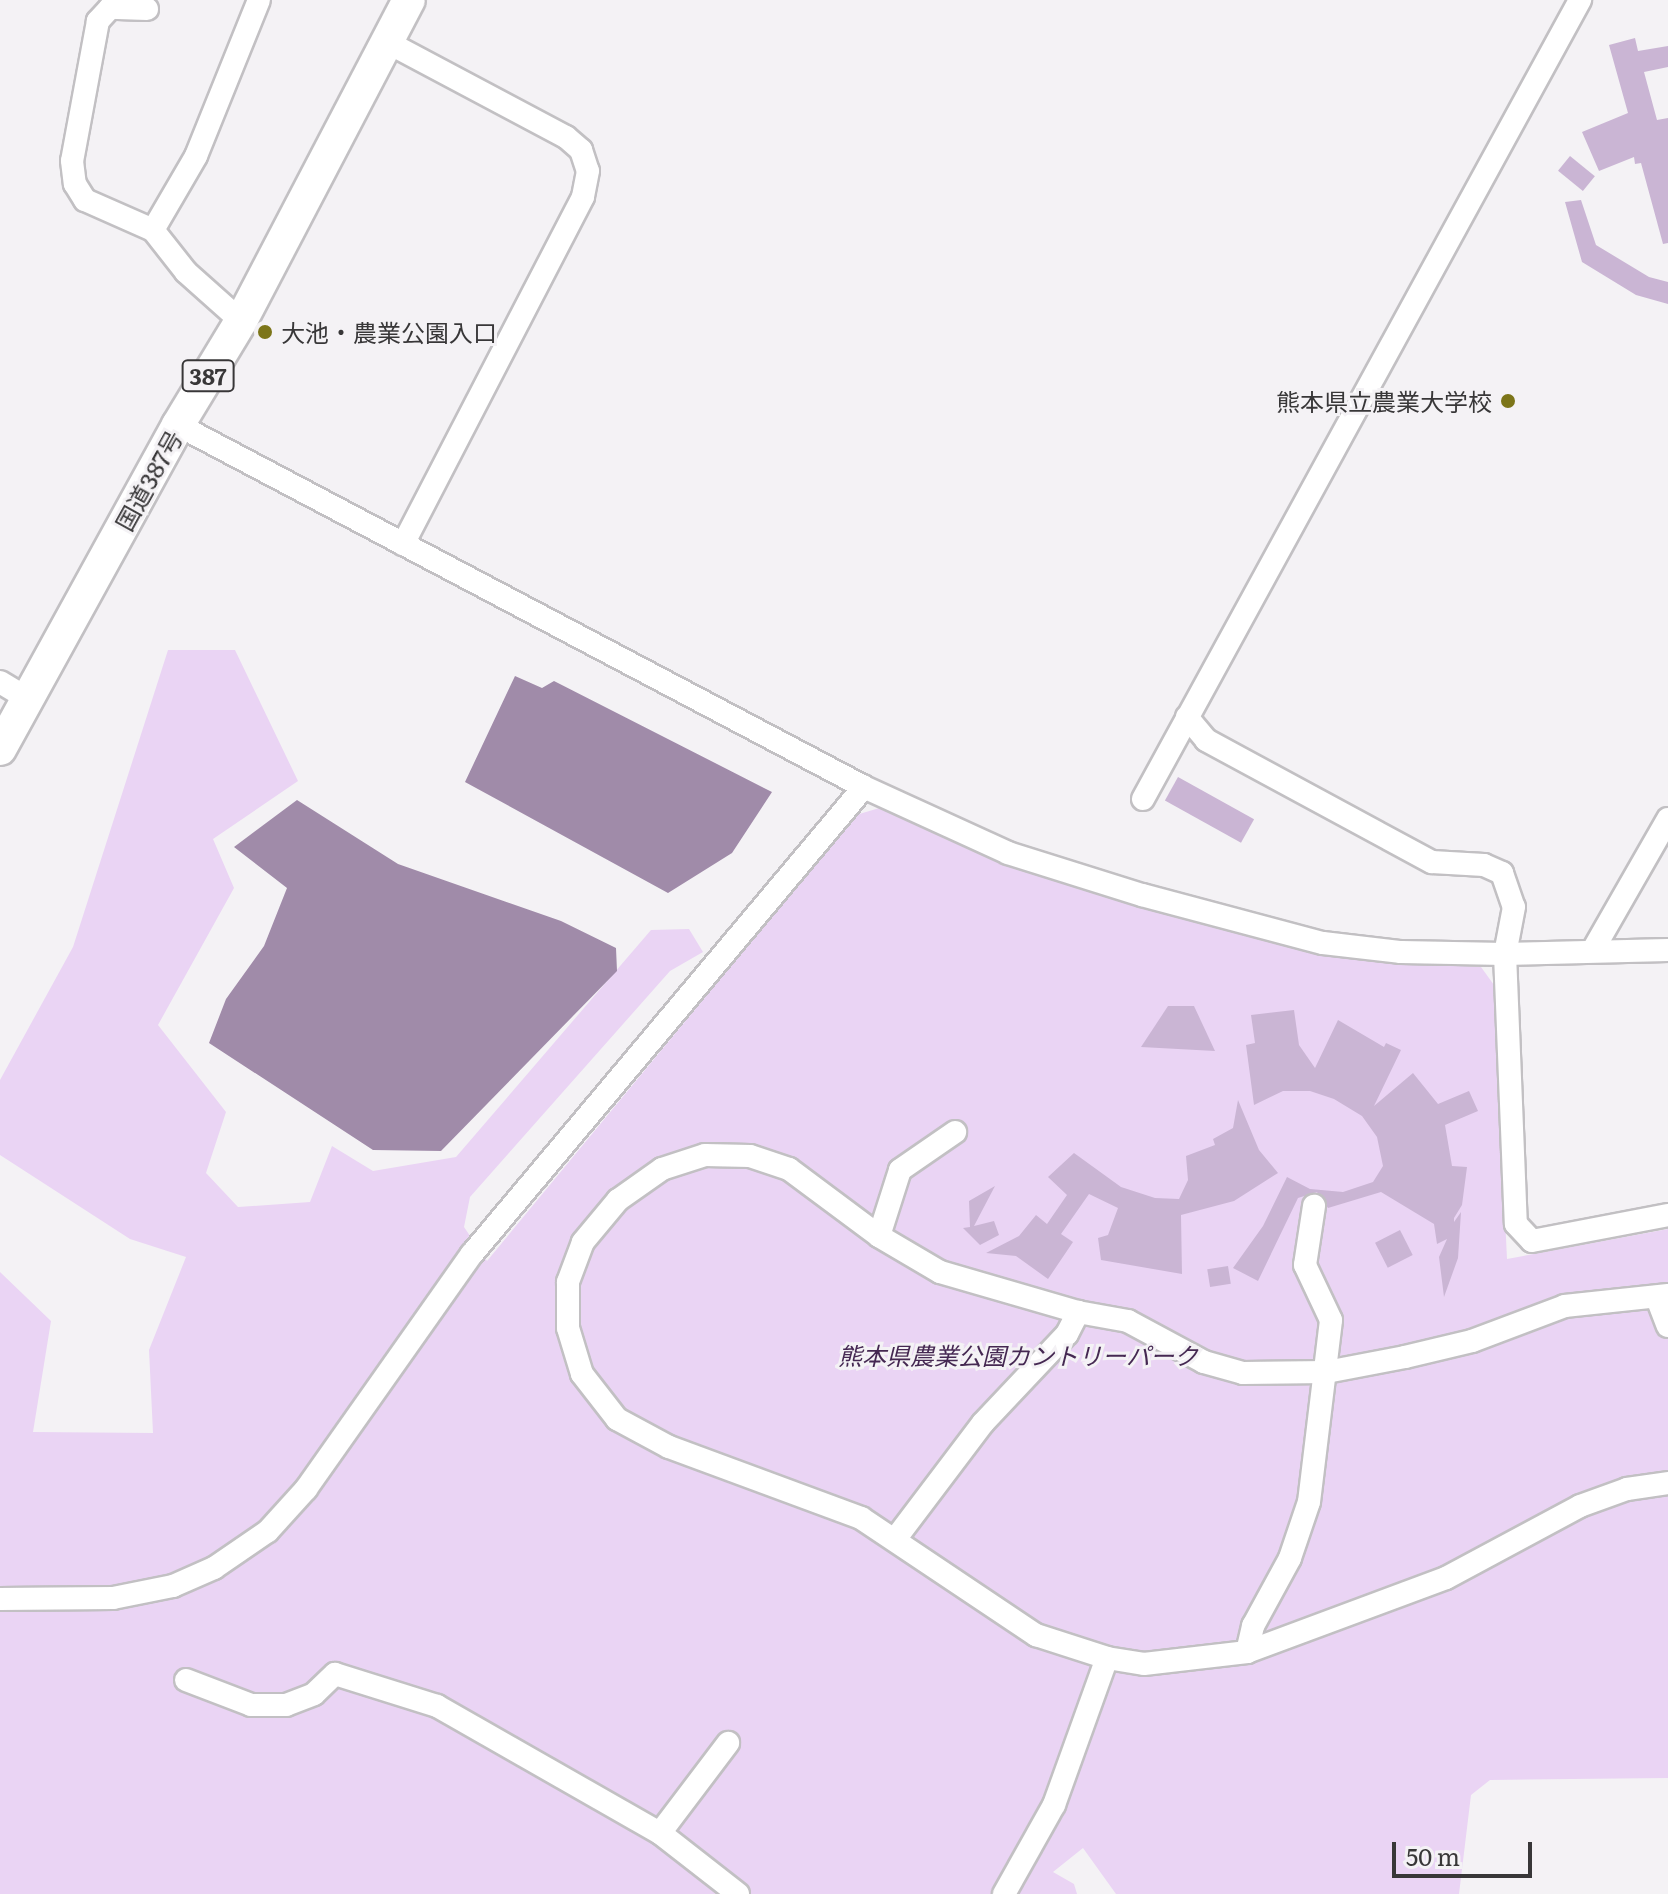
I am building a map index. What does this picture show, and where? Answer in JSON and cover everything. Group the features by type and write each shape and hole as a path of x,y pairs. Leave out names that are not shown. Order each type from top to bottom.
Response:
{"highway":[{"name":"国道387号","path":"0,749 14,690 241,321 409,0"}],"street":[{"path":"153,230 196,156 259,0"},
{"path":"1143,799 1580,0"},
{"path":"147,9 110,8 98,21 72,161 75,184 85,200 153,230 186,272 241,321"},
{"path":"387,42 566,137 581,150 588,171 583,197 403,544"},
{"path":"178,425 864,787 1008,853 1323,943 1401,952 1505,954 1668,950"},
{"path":"1187,717 1206,740 1432,862 1484,865 1502,873 1514,907 1505,954 1516,1224 1532,1241 1668,1215"},
{"path":"0,1599 113,1598 173,1586 214,1568 268,1531 306,1489 472,1254 864,787"},
{"path":"1593,950 1668,819"},
{"path":"879,1236 900,1170 955,1132"},
{"path":"1668,1326 1662,1297 1565,1306 1472,1341 1326,1372 1243,1373 1204,1362 1128,1321 1078,1312 940,1272 879,1236 789,1169 750,1156 705,1155 662,1169 640,1184 618,1200 583,1242 568,1282 568,1328 582,1374 617,1419 669,1447 861,1518 896,1538 1036,1635 1107,1658 1144,1664 1247,1652 1446,1578 1580,1506 1627,1489 1668,1483"},
{"path":"1247,1652 1253,1626 1290,1558 1309,1502 1331,1320 1305,1265 1314,1206"},
{"path":"896,1538 983,1423 1067,1334 1078,1312"},
{"path":"1004,1894 1054,1805 1107,1658"},
{"path":"186,1680 251,1705 286,1705 314,1694 335,1674 437,1706 660,1833 738,1894"},
{"path":"660,1833 728,1743"}],"green space":[{"name":"熊本県農業公園カントリーパーク","path":"168,650 235,650 298,781 213,839 234,888 158,1025 226,1112 206,1173 238,1207 310,1202 332,1146 373,1171 456,1157 651,930 689,929 703,952 670,971 470,1197 464,1227 487,1261 856,815 886,806 1006,863 1319,954 1481,967 1494,985 1507,1259 1668,1229 1668,1778 1490,1780 1471,1795 1459,1894 1116,1894 1083,1848 1053,1872 1074,1884 1077,1894 0,1894 0,1272 51,1321 33,1432 153,1433 149,1350 186,1257 130,1239 0,1155 0,1080 73,947"}],"shaded area":[{"path":"515,676 542,688 554,681 772,792 732,853 668,893 465,782"},
{"path":"297,800 398,864 561,921 616,948 617,971 441,1151 373,1150 209,1043 226,999 264,946 287,888 234,847"}],"building":[{"path":"1635,38 1638,51 1668,46 1668,67 1644,72 1657,120 1668,118 1668,243 1663,244 1641,163 1635,164 1634,157 1599,171 1582,132 1628,113 1609,45"},
{"path":"1570,156 1595,176 1583,191 1558,171"},
{"path":"1581,200 1596,245 1649,277 1668,282 1668,304 1636,295 1582,262 1565,202"},
{"path":"1178,777 1254,819 1241,843 1165,801"},
{"path":"1168,1006 1194,1006 1215,1051 1141,1047"},
{"path":"1294,1010 1299,1045 1315,1068 1338,1020 1384,1047 1386,1043 1401,1050 1374,1106 1413,1073 1438,1104 1469,1091 1478,1111 1445,1125 1452,1166 1467,1167 1462,1205 1454,1218 1454,1222 1461,1212 1458,1258 1444,1297 1439,1257 1447,1239 1437,1244 1434,1224 1381,1192 1328,1208 1317,1192 1298,1198 1258,1281 1233,1268 1263,1226 1287,1177 1310,1189 1343,1192 1373,1182 1383,1166 1377,1137 1362,1116 1334,1099 1310,1091 1283,1091 1254,1105 1246,1045 1255,1043 1251,1015"},
{"path":"1238,1100 1259,1150 1278,1173 1234,1201 1181,1215 1182,1274 1101,1260 1098,1238 1108,1235 1118,1208 1089,1194 1061,1234 1073,1242 1048,1279 1016,1256 986,1253 1019,1236 1036,1215 1047,1224 1067,1195 1048,1177 1074,1153 1121,1187 1155,1198 1179,1199 1188,1180 1186,1156 1215,1145 1213,1139 1233,1128"},
{"path":"995,1186 974,1226 994,1221 999,1235 980,1245 963,1228 970,1227 969,1201"},
{"path":"1400,1230 1413,1255 1388,1268 1375,1243"},
{"path":"1228,1266 1231,1284 1210,1287 1207,1269"}],"place":[{"name":"大池・農業公園入口","path":"265,332"},
{"name":"熊本県立農業大学校","path":"1508,401"}]}
